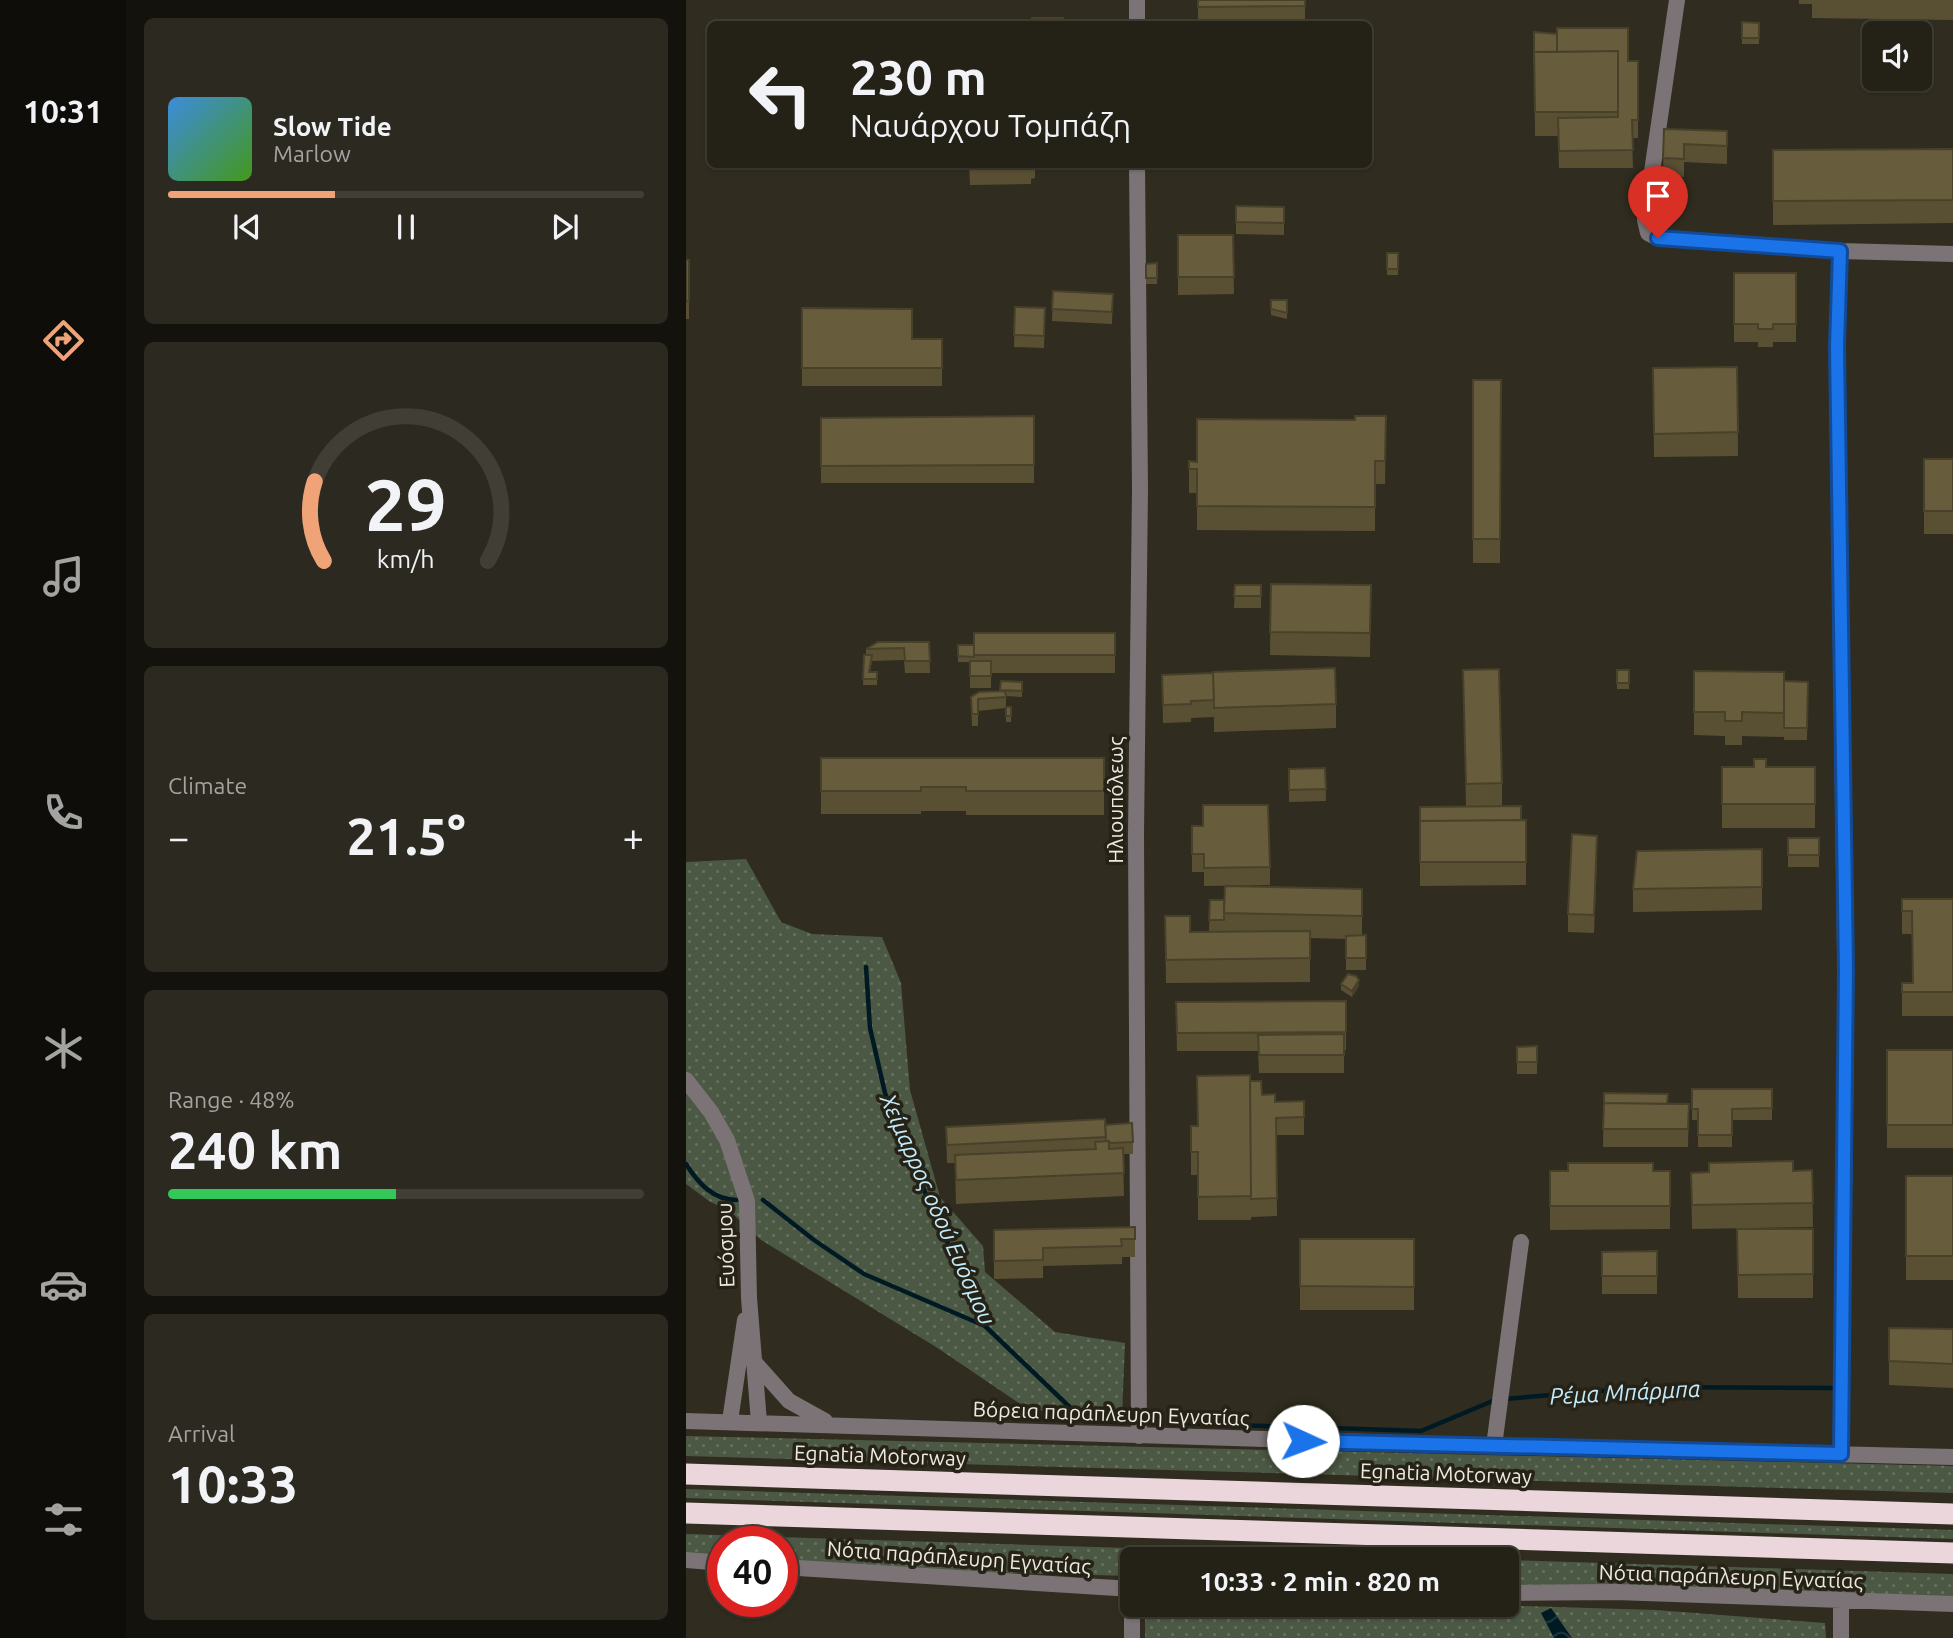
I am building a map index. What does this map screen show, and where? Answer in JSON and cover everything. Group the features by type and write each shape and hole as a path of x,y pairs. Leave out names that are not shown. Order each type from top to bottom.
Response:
{"highway":[{"name":"Egnatia Motorway","path":"686,1474 1953,1514"},
{"path":"686,1513 1953,1553"}],"street":[{"path":"1137,0 1137,21"},
{"path":"1677,0 1645,220 1648,233 1658,238 1840,251 1953,254"},
{"name":"Ηλιουπόλεως","path":"1137,168 1140,477 1136,821 1139,1436"},
{"path":"1840,251 1837,347 1846,1012 1841,1454"},
{"name":"Ευόσμου","path":"686,1080 711,1112 739,1171 747,1201 749,1298"},
{"path":"1494,1446 1521,1242"},
{"path":"749,1298 759,1422"},
{"path":"730,1422 749,1298"},
{"path":"755,1363 789,1401 830,1424"},
{"name":"Βόρεια παράπλευρη Εγνατίας","path":"686,1421 1139,1436 1953,1457"},
{"path":"686,1560 707,1562"},
{"name":"Νότια παράπλευρη Εγνατίας","path":"798,1568 1120,1588"},
{"name":"Νότια παράπλευρη Εγνατίας","path":"1519,1593 1616,1592 1953,1604"},
{"path":"1841,1600 1841,1638"},
{"path":"1132,1617 1132,1638"}],"green space":[{"path":"746,859 781,922 812,934 882,937 901,983 910,1090 940,1197 983,1246 985,1272 1055,1332 1125,1343 1122,1415 1029,1410 936,1347 761,1240 732,1213 709,1201 686,1184 686,862"},
{"path":"686,1436 1953,1466 1953,1493 686,1456"},
{"path":"686,1489 1953,1530 1953,1539 686,1498"},
{"path":"686,1534 707,1535 707,1564 686,1561"},
{"path":"798,1538 1120,1548 1120,1576 798,1567"},
{"path":"1519,1560 1953,1574 1953,1600 1519,1587"},
{"path":"1519,1606 1656,1610 1825,1623 1826,1638 1145,1638 1145,1617 1519,1617"}],"water":[{"path":"1551,1608 1572,1638 1554,1638 1541,1613"}],"building":[{"path":"1198,0 1305,0 1305,6 1198,7"},
{"path":"1032,18 1063,18 1062,21 1032,21"},
{"path":"1742,22 1759,23 1759,38 1742,38"},
{"path":"1557,28 1628,28 1628,61 1638,61 1638,120 1632,120 1633,150 1559,151 1558,118 1618,117 1618,51 1557,52"},
{"path":"1534,32 1557,34 1557,52 1534,52"},
{"path":"1618,51 1618,112 1535,112 1534,52"},
{"path":"1664,129 1727,131 1727,146 1684,144 1684,159 1663,158"},
{"path":"1953,149 1953,200 1773,201 1773,150"},
{"path":"1652,204 1665,205 1664,219 1651,218"},
{"path":"1236,206 1284,207 1284,223 1236,222"},
{"path":"1178,235 1233,235 1234,277 1178,277"},
{"path":"1387,253 1398,253 1398,269 1387,269"},
{"path":"686,260 689,260 689,301 686,301"},
{"path":"1157,263 1157,278 1146,278 1146,264"},
{"path":"1734,273 1796,273 1796,324 1773,324 1773,329 1758,329 1758,324 1734,324"},
{"path":"1053,291 1113,294 1112,312 1052,309"},
{"path":"1271,300 1287,300 1287,313 1271,309"},
{"path":"1015,307 1045,308 1044,336 1014,335"},
{"path":"802,308 912,309 912,339 942,339 942,368 802,368"},
{"path":"1737,367 1738,432 1654,434 1653,368"},
{"path":"1473,380 1501,380 1500,539 1473,539"},
{"path":"1034,416 1034,465 821,466 821,418"},
{"path":"1355,416 1386,416 1385,461 1375,461 1375,507 1197,506 1197,469 1189,469 1189,461 1197,462 1197,419 1355,420"},
{"path":"1924,459 1953,459 1953,511 1924,511"},
{"path":"1271,584 1371,585 1370,633 1270,632"},
{"path":"1235,585 1261,585 1261,596 1234,596"},
{"path":"974,633 1115,633 1115,655 974,655"},
{"path":"878,642 929,642 930,661 905,661 904,648 866,649"},
{"path":"958,645 974,645 974,657 958,656"},
{"path":"864,655 872,655 869,672 877,672 877,679 863,679"},
{"path":"970,661 991,661 991,676 970,676"},
{"path":"1335,668 1336,704 1214,708 1213,672"},
{"path":"1499,669 1502,783 1466,784 1463,670"},
{"path":"1617,670 1629,670 1629,683 1617,683"},
{"path":"1694,671 1784,672 1784,713 1742,712 1742,721 1725,721 1725,712 1694,712"},
{"path":"1213,673 1214,700 1163,705 1162,675"},
{"path":"1001,681 1022,682 1022,691 1000,690"},
{"path":"1784,681 1808,682 1807,728 1784,728"},
{"path":"1005,691 1006,697 978,699 978,714 972,714 971,697 979,692"},
{"path":"1006,707 1011,707 1011,716 1006,716"},
{"path":"821,758 1104,758 1104,791 966,791 966,787 921,787 921,791 821,791"},
{"path":"1754,759 1766,759 1766,767 1815,767 1815,804 1722,804 1722,767 1754,767"},
{"path":"1325,768 1326,789 1289,790 1289,769"},
{"path":"1203,805 1268,805 1270,867 1204,868 1204,854 1192,854 1192,826 1203,826"},
{"path":"1521,806 1521,820 1420,821 1420,807"},
{"path":"1526,820 1526,862 1420,862 1420,821"},
{"path":"1572,834 1597,836 1594,915 1568,914"},
{"path":"1788,838 1819,838 1819,855 1788,855"},
{"path":"1762,849 1762,887 1633,889 1637,851"},
{"path":"1225,886 1362,889 1362,916 1224,913"},
{"path":"1902,899 1953,899 1953,992 1902,992 1902,983 1913,983 1912,911 1902,911"},
{"path":"1210,900 1224,900 1224,920 1209,920"},
{"path":"1165,916 1190,916 1190,932 1310,931 1310,958 1166,960"},
{"path":"1366,935 1366,958 1346,958 1346,936"},
{"path":"1348,974 1359,980 1352,991 1341,984"},
{"path":"1346,1001 1346,1032 1177,1033 1176,1002"},
{"path":"1344,1034 1344,1055 1259,1055 1258,1035"},
{"path":"1537,1046 1537,1062 1517,1062 1517,1047"},
{"path":"1887,1050 1953,1050 1953,1125 1887,1125"},
{"path":"1250,1075 1251,1196 1198,1197 1198,1152 1191,1152 1191,1126 1198,1126 1197,1076"},
{"path":"1250,1081 1261,1081 1262,1095 1275,1094 1275,1102 1304,1101 1304,1117 1276,1118 1277,1198 1251,1199"},
{"path":"1692,1089 1772,1089 1772,1108 1732,1109 1732,1135 1698,1135 1698,1109 1692,1109"},
{"path":"1604,1093 1668,1094 1667,1104 1604,1103"},
{"path":"1604,1103 1689,1104 1688,1129 1603,1129"},
{"path":"1105,1119 1106,1137 947,1145 946,1127"},
{"path":"1132,1123 1133,1142 1106,1141 1105,1125"},
{"path":"1109,1141 1109,1149 1123,1148 1124,1173 956,1180 955,1155 1096,1149 1095,1142"},
{"path":"1793,1161 1793,1171 1812,1170 1813,1203 1692,1205 1691,1173 1709,1172 1709,1163"},
{"path":"1568,1163 1653,1163 1653,1171 1670,1171 1670,1206 1550,1206 1550,1171 1568,1171"},
{"path":"1906,1176 1953,1176 1953,1256 1906,1256"},
{"path":"1135,1227 1135,1239 1121,1239 1122,1246 1043,1248 1043,1260 994,1261 994,1230"},
{"path":"1737,1229 1813,1229 1813,1274 1738,1275"},
{"path":"1300,1239 1414,1239 1414,1287 1300,1286"},
{"path":"1657,1251 1657,1276 1602,1276 1602,1252"},
{"path":"1889,1328 1953,1329 1953,1364 1889,1361"}],"waterway":[{"name":"Χείμαρρος οδού Ευόσμου","path":"866,967 870,1028 885,1093 927,1197 985,1326 1079,1416 1113,1422"},
{"name":"Χείμαρρος οδού Ευόσμου","path":"686,1164 713,1194 737,1200"},
{"path":"763,1200 814,1240 864,1274 985,1326"},
{"name":"Ρέμα Μπάρμπα","path":"1504,1399 1648,1387 1836,1388"},
{"path":"1174,1423 1421,1431 1495,1400"}],"route":[{"path":"1303,1441 1841,1454 1846,1026 1837,347 1840,251 1658,238"}]}
